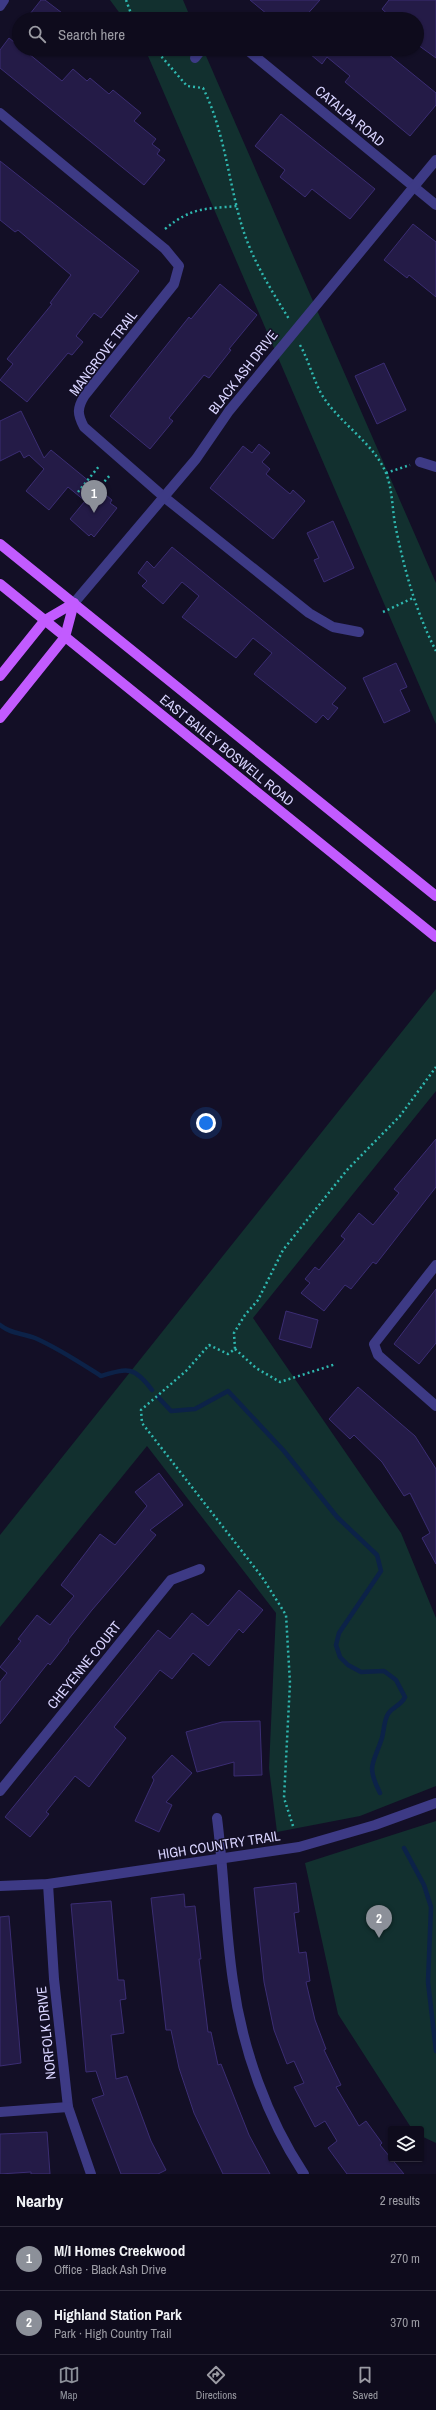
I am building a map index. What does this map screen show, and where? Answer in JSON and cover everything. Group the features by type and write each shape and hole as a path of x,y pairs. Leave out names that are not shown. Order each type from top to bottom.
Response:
{"main road":[{"name":"EAST BAILEY BOSWELL ROAD","path":"0,544 436,896"},
{"name":"EAST BAILEY BOSWELL ROAD","path":"0,584 436,937"},
{"path":"0,676 45,620 74,603"},
{"path":"0,718 65,637 74,603"}],"street":[{"path":"0,6 4,0"},
{"name":"CATALPA ROAD","path":"255,56 436,205"},
{"name":"MANGROVE TRAIL","path":"0,112 165,250 179,266 174,284 85,395 79,405 78,415 84,427 164,497 309,613 333,627 359,632"},
{"name":"BLACK ASH DRIVE","path":"74,603 164,497 292,333 436,160"},
{"path":"420,462 436,467"},
{"path":"436,1265 376,1339 374,1348 378,1354 436,1406"},
{"name":"CHEYENNE COURT","path":"0,1791 171,1580 186,1573 200,1569"},
{"name":"HIGH COUNTRY TRAIL","path":"0,1886 48,1884 223,1860 299,1847 375,1825 436,1803"},
{"path":"217,1818 223,1860 232,1981 243,2032 272,2115 304,2174"},
{"name":"NORFOLK DRIVE","path":"48,1884 54,1979 68,2107 91,2174"},
{"path":"0,2112 68,2107"}],"path":[{"path":"126,0 130,12"},
{"path":"161,56 187,86 204,88 214,110 241,223 256,261 291,322 292,333 305,354 323,395 376,457 386,472 392,496 394,518 402,560 413,598 436,651"},
{"path":"165,229 180,217 196,210 238,206"},
{"path":"386,472 420,462"},
{"path":"78,492 100,465"},
{"path":"98,489 111,474"},
{"path":"383,612 413,598"},
{"path":"336,1364 280,1382 256,1368 235,1349 234,1333 245,1315 258,1300 283,1250 347,1170 400,1116 436,1067"},
{"path":"235,1349 228,1354 209,1345 186,1371 140,1410 142,1423 262,1578 286,1615 290,1683 284,1798 293,1826"}],"green space":[{"path":"110,0 183,0 188,12 119,12"},
{"path":"148,56 206,56 436,583 436,724"},
{"path":"436,989 436,1091 253,1318 401,1533 436,1618 436,1786 360,1816 277,1832 269,1768 276,1613 147,1446 0,1627 0,1535"},
{"path":"436,1821 436,2143 424,2137 424,2126 410,2126 338,2014 305,1863"}],"building":[{"path":"41,0 45,0 61,12 32,12"},
{"path":"250,0 320,0 309,12 265,12"},
{"path":"389,0 436,0 436,58 424,49 424,12 385,12 382,9"},
{"path":"9,38 12,40 12,56 32,56 62,81 73,69 87,81 90,78 109,94 113,90 141,113 134,121 156,139 152,144 160,150 157,154 165,160 144,185 0,68 0,50"},
{"path":"312,56 391,56 436,93 436,105 410,136 345,82 350,76 327,57 322,64"},
{"path":"281,114 375,189 350,219 312,189 305,197 280,177 285,170 255,146"},
{"path":"0,161 139,271 101,318 94,313 76,336 83,342 72,355 68,353 27,402 0,380 13,364 7,359 52,304 50,303 71,275 18,230 15,232 0,220"},
{"path":"413,224 436,242 436,297 409,275 407,278 384,260"},
{"path":"220,284 257,315 229,349 231,350 209,378 204,375 169,418 173,421 150,449 110,416 189,317 191,319"},
{"path":"384,363 406,410 377,424 355,376"},
{"path":"21,411 44,458 51,450 112,500 110,503 117,508 94,537 91,534 89,536 70,519 85,501 68,487 49,510 26,491 44,469 29,455 24,458 20,451 0,461 0,421"},
{"path":"259,444 270,453 262,462 270,469 266,474 290,494 293,490 305,501 273,539 210,488 243,446 252,453"},
{"path":"333,521 354,568 324,582 314,560 319,558 307,533"},
{"path":"172,547 346,688 332,704 338,708 328,720 323,715 316,723 254,674 272,653 253,638 236,658 182,617 199,596 182,582 163,604 142,586 147,581 138,573 147,561 154,568"},
{"path":"396,663 407,687 400,690 410,711 384,723 363,678"},
{"path":"436,1139 436,1187 376,1264 373,1262 351,1289 345,1285 324,1311 301,1293 310,1283 305,1279 315,1267 319,1270 345,1239 341,1236 359,1213 373,1225 399,1193 394,1189"},
{"path":"436,1289 436,1343 419,1364 394,1344"},
{"path":"286,1311 318,1320 311,1348 279,1339"},
{"path":"358,1387 415,1436 436,1469 436,1564 422,1538 430,1533 410,1493 404,1496 382,1462 354,1435 350,1439 329,1419"},
{"path":"159,1473 183,1505 150,1530 156,1535 92,1610 50,1665 48,1663 0,1724 0,1682 7,1673 0,1667 21,1641 18,1639 37,1615 50,1625 74,1596 61,1585 100,1534 115,1545 147,1506 135,1492"},
{"path":"239,1590 263,1610 243,1633 239,1629 209,1666 193,1653 172,1679 160,1670 114,1727 126,1738 89,1787 75,1776 46,1812 49,1814 30,1837 5,1817 158,1630 170,1639 192,1613 208,1626"},
{"path":"260,1721 262,1775 234,1776 234,1762 197,1772 186,1732 222,1722"},
{"path":"172,1755 192,1773 166,1802 172,1805 159,1832 135,1821 154,1780 152,1777"},
{"path":"296,1883 299,1912 294,1913 299,1953 306,1952 310,1981 306,1982 315,2020 326,2049 324,2050 341,2085 336,2087 359,2126 366,2121 382,2143 380,2145 388,2155 388,2162 394,2162 404,2174 347,2174 328,2148 337,2141 325,2121 315,2127 294,2087 304,2083 294,2061 287,2064 274,2030 264,1982 254,1888"},
{"path":"184,1894 185,1907 195,1906 201,1959 199,1959 208,2032 211,2032 218,2065 221,2064 249,2135 270,2174 223,2174 194,2113 179,2068 171,2030 166,2030 151,1898"},
{"path":"111,1901 118,1980 124,1980 126,1999 120,2000 124,2033 111,2035 116,2079 127,2076 151,2141 166,2170 158,2174 121,2174 92,2099 104,2095 96,2071 86,2072 71,1904"},
{"path":"9,1916 21,2063 0,2066 0,1917"},
{"path":"47,2132 50,2174 31,2174 31,2172 0,2174 0,2134"}],"waterway":[{"path":"0,1325 8,1330 30,1336 44,1342 101,1376 118,1371 130,1371 135,1373 146,1382 152,1390"},
{"path":"158,1397 171,1411 195,1409 228,1391 284,1451 337,1517 377,1555 381,1571 339,1633 336,1645 340,1657 348,1665 361,1672 384,1671 396,1680 405,1697 390,1711 387,1716 382,1738 372,1765 373,1776 380,1793"},
{"path":"404,1848 424,1885 431,1907 428,1982 436,2051"}],"place":[{"name":"M/I Homes Creekwood","path":"94,513"},
{"name":"Highland Station Park","path":"379,1938"}]}
